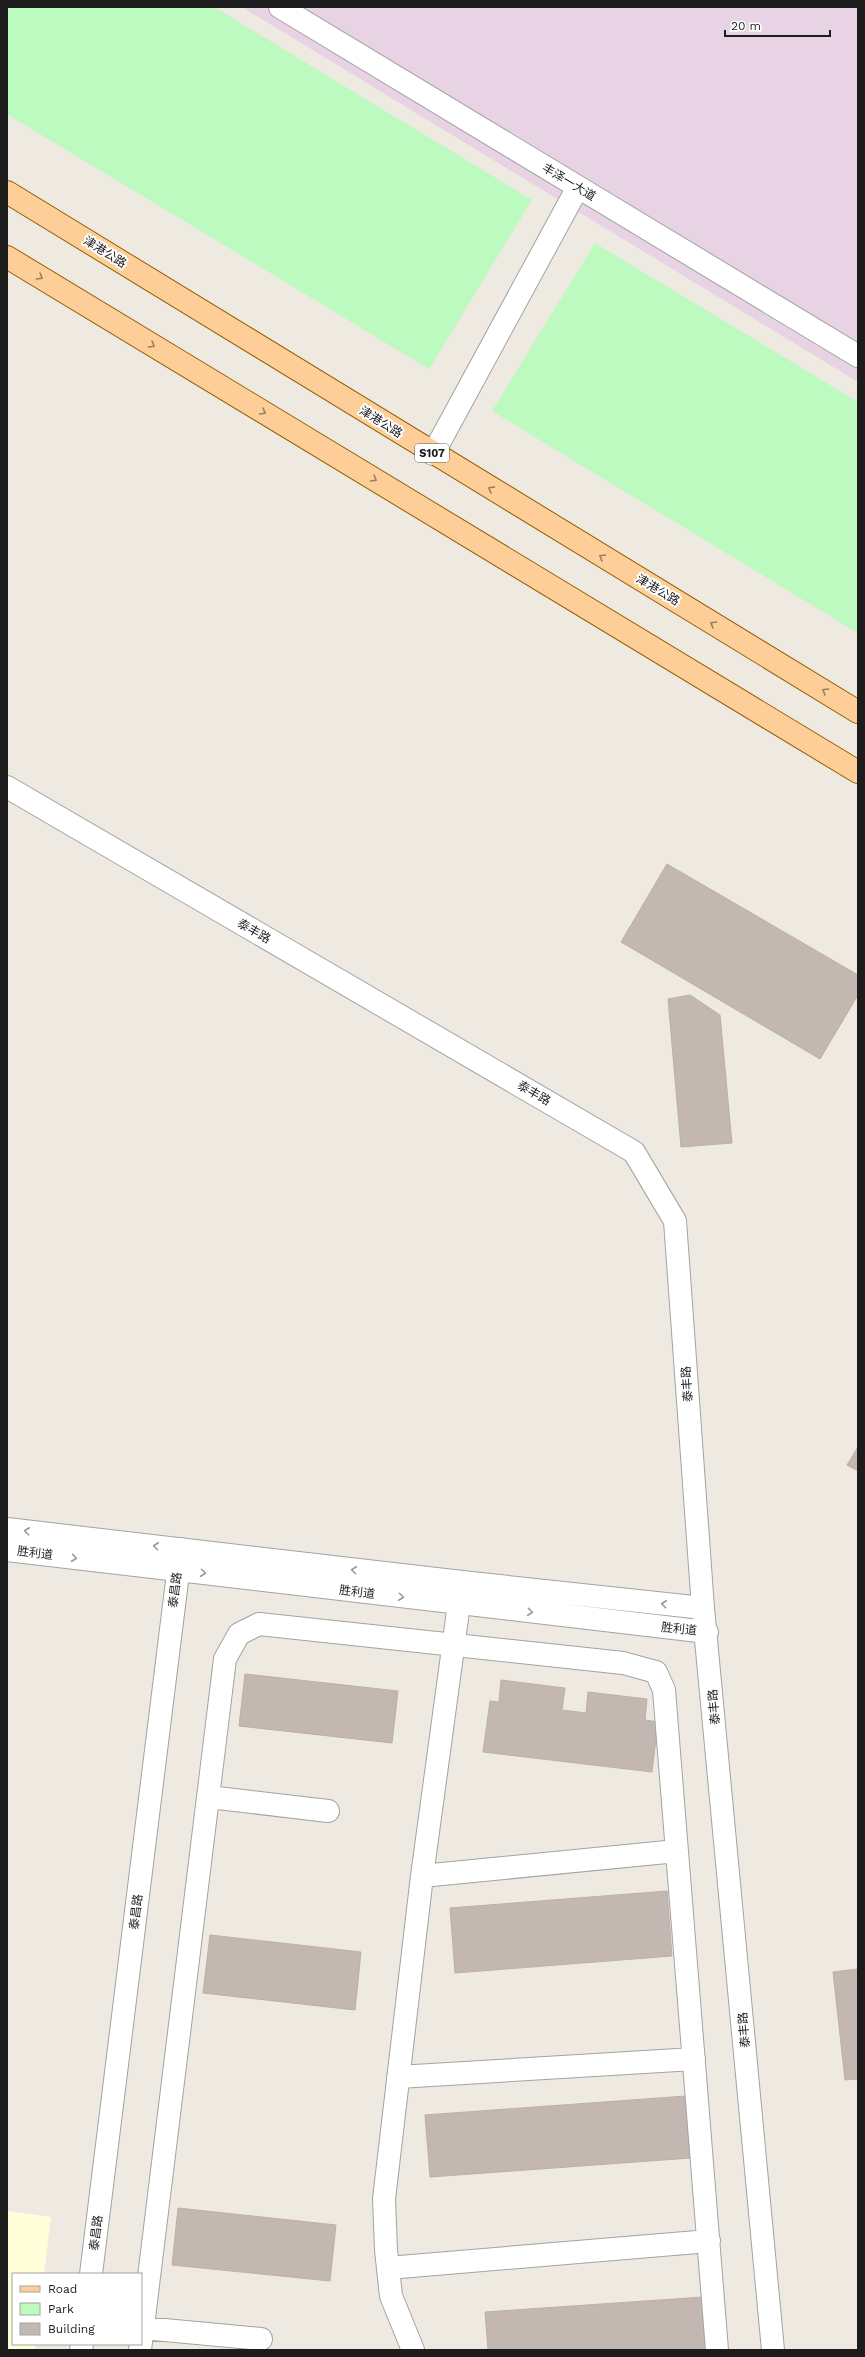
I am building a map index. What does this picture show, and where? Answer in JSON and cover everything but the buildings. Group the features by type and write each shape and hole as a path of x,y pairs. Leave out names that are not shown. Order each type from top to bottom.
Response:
{"main road":[{"name":"津港公路","path":"7,192 433,454 858,712"},
{"path":"7,257 858,772"}],"street":[{"name":"丰泽一大道","path":"280,7 858,356"},
{"path":"433,454 578,187"},
{"name":"泰丰路","path":"7,787 634,1152 675,1221 703,1608 707,1632 773,2350"},
{"name":"胜利道","path":"7,1529 179,1560 459,1604 707,1632"},
{"name":"胜利道","path":"7,1550 179,1560 462,1582 703,1608"},
{"name":"泰昌路","path":"91,2273 179,1560"},
{"path":"413,2350 391,2296 384,2199 422,1876 452,1645 462,1582"},
{"path":"142,2335 225,1659 239,1634 259,1624 623,1663 656,1672 664,1690 717,2350"},
{"path":"209,1797 328,1811"},
{"path":"422,1876 677,1851"},
{"path":"398,2077 694,2059"},
{"path":"388,2268 709,2241"},
{"path":"143,2328 260,2339"}],"shaded area":[{"path":"242,7 858,7 858,382"},
{"path":"7,2211 51,2217 44,2273 12,2273 12,2345 36,2345 35,2350 7,2350"}],"green space":[{"path":"7,7 214,7 532,200 429,369 7,114"},
{"path":"595,243 858,402 858,633 492,411"}]}
